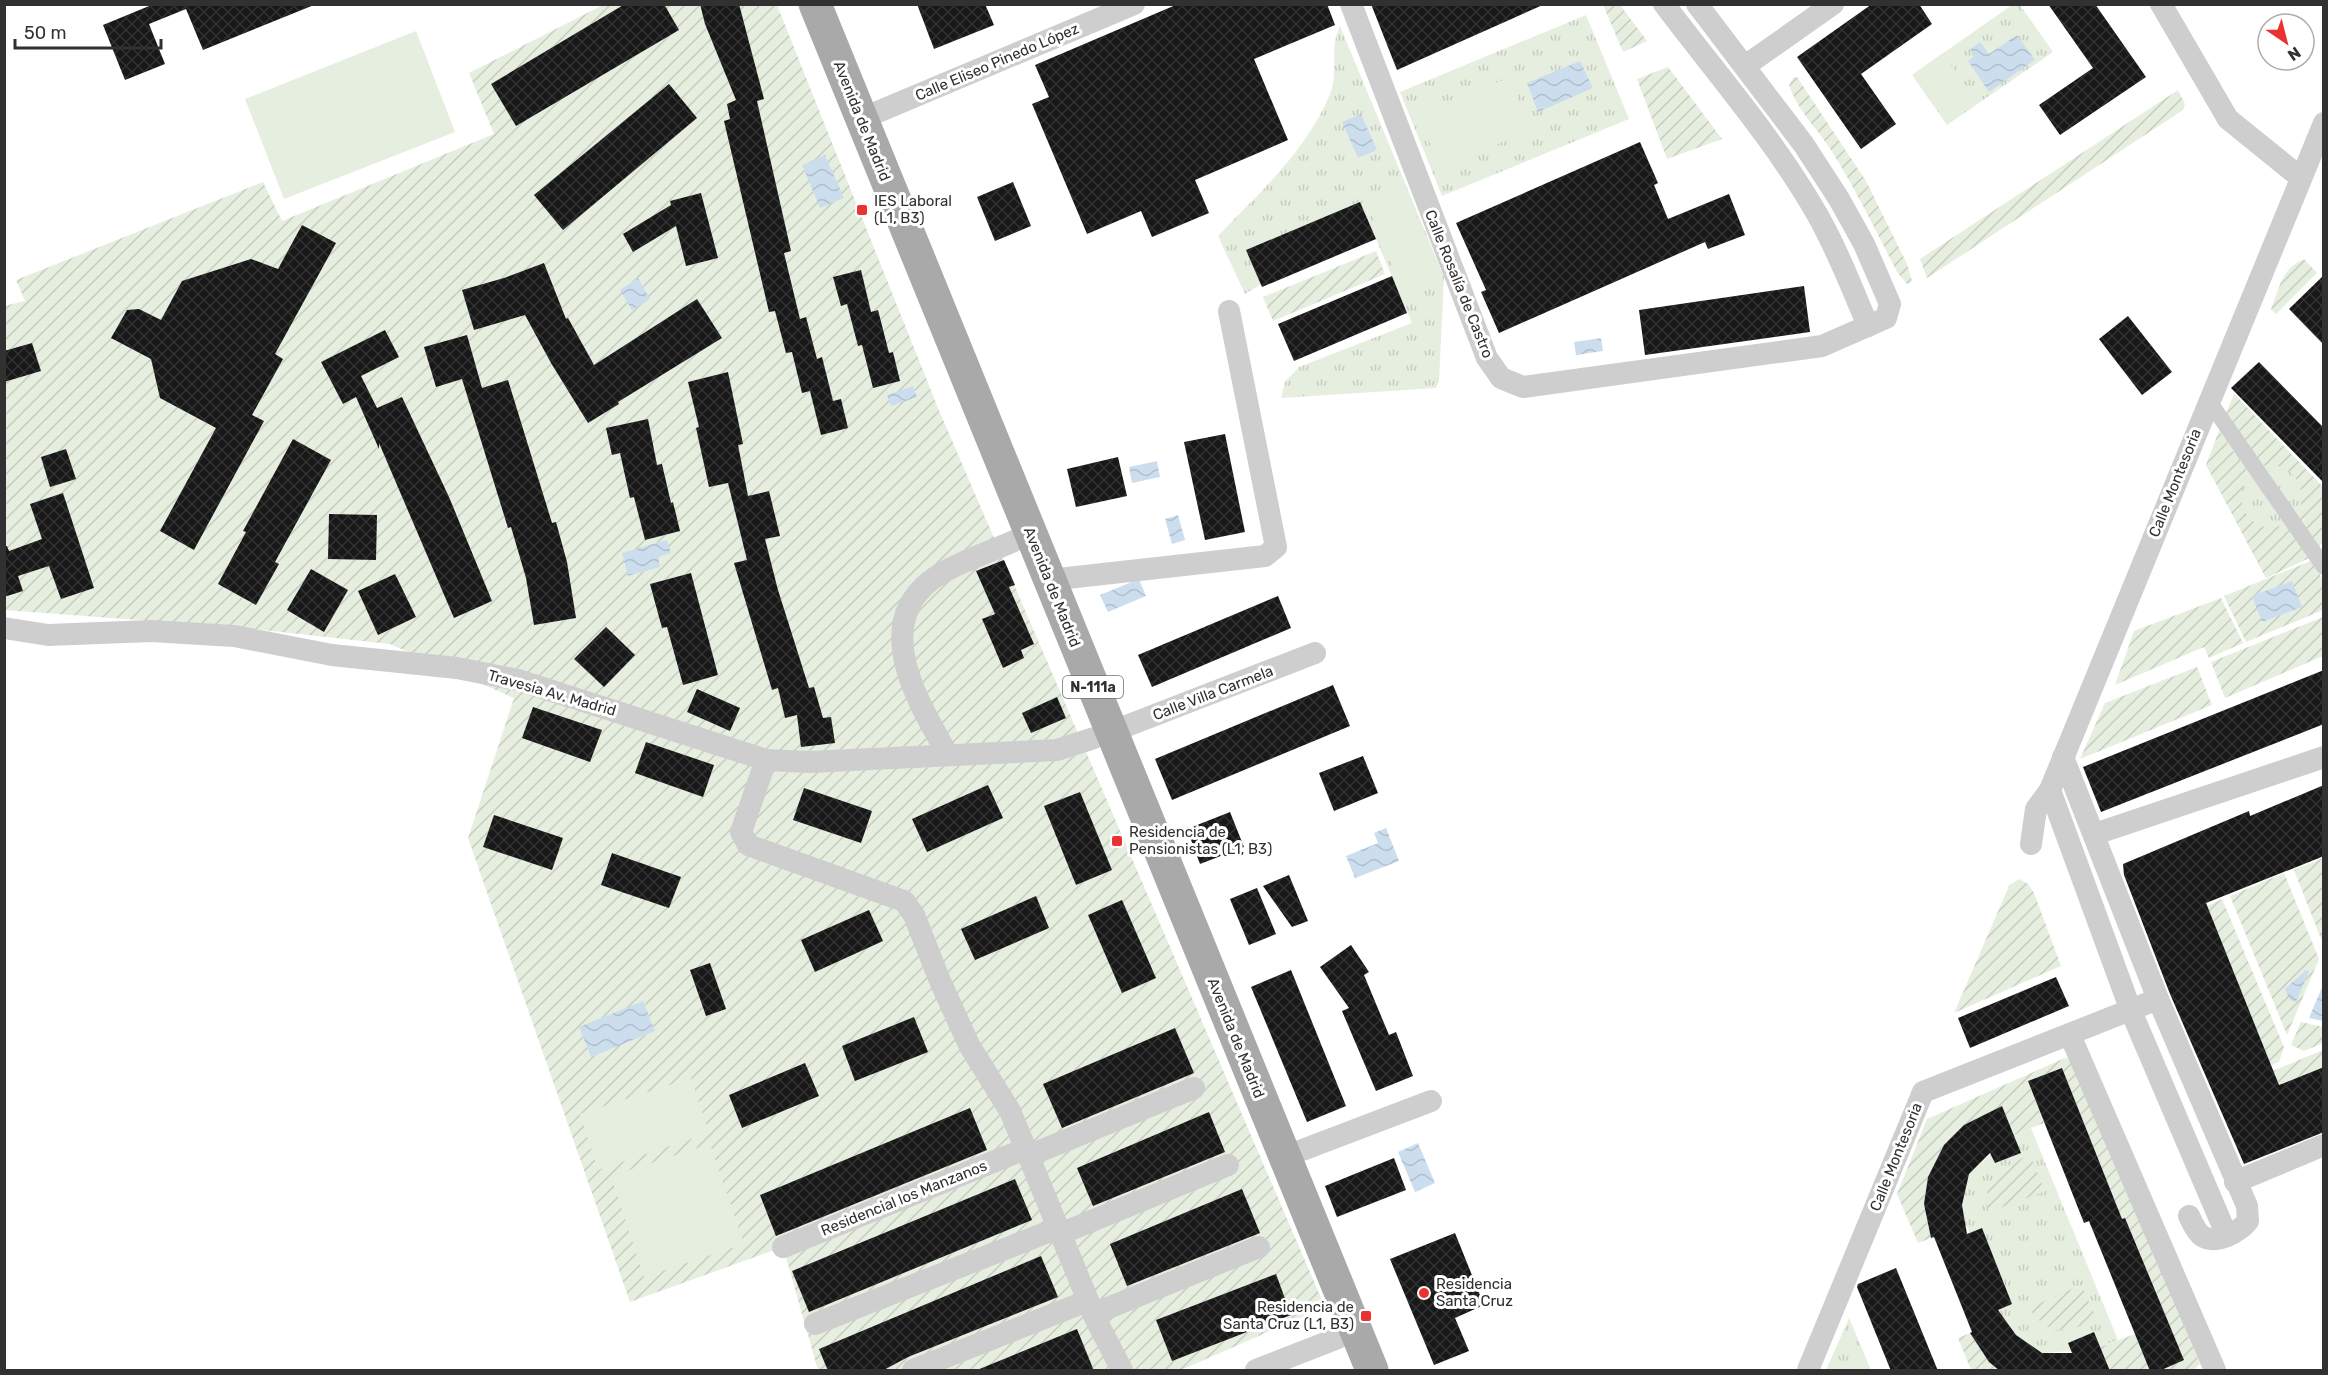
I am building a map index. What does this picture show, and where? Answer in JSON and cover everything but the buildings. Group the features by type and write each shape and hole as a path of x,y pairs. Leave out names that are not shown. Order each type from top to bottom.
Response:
{"main road":[{"name":"Avenida de Madrid","path":"795,4 1014,541 1103,735 1284,1157 1372,1371"},
{"name":"Avenida de Madrid","path":"815,4 1049,580 1103,735 1351,1371"}],"street":[{"name":"Calle Eliseo Pinedo López","path":"861,118 1099,11 1134,4"},
{"name":"Calle Rosalía de Castro","path":"1351,4 1487,358 1501,378 1523,387 1822,346 1886,318 1890,304 1864,244 1839,199 1804,145 1745,66"},
{"path":"1664,4 1782,160 1817,214 1868,326"},
{"path":"1697,4 1745,66 1833,4"},
{"path":"2161,4 2228,119 2301,178"},
{"name":"Calle Montesoria","path":"2031,844 2036,809 2050,790 2324,123"},
{"path":"1049,580 1265,556 1276,547 1229,311"},
{"path":"2209,402 2324,567"},
{"path":"948,755 928,720 904,660 901,639 903,622 911,603 931,580 1014,541"},
{"name":"Travesia Av. Madrid","path":"4,628 48,635 151,631 234,636 332,655 458,668 518,680 766,760 810,762 1057,750 1103,735"},
{"name":"Calle Villa Carmela","path":"1103,735 1315,654"},
{"path":"2063,757 2158,999 2247,1206 2248,1221 2234,1233 2209,1239 2200,1235 2189,1216"},
{"path":"2095,834 2324,757"},
{"path":"766,760 741,832 748,844 904,901 914,915 969,1045 1010,1111 1090,1308 1122,1371"},
{"path":"2050,790 2131,1011 2227,1236"},
{"name":"Calle Montesoria","path":"1808,1371 1923,1092 2158,999"},
{"path":"2070,1035 2215,1371"},
{"name":"Residencial los Manzanos","path":"783,1247 1194,1088"},
{"path":"1284,1157 1431,1101"},
{"path":"2235,1182 2324,1145"},
{"path":"815,1324 1227,1165"},
{"path":"913,1371 1259,1247"},
{"path":"1256,1371 1338,1338"}],"green space":[{"path":"603,5 777,5 938,408 1325,1307 1181,1370 818,1370 783,1247 630,1302 468,838 514,698 390,644 246,628 5,610 4,306 25,301 16,280 263,182 282,221 494,134 469,73"},
{"path":"1603,5 1620,5 1647,41 1623,52"},
{"path":"2012,5 2020,5 2053,52 1947,125 1912,75"},
{"path":"1586,15 1629,119 1442,196 1400,92"},
{"path":"1340,26 1444,277 1439,381 1436,388 1281,398 1285,382 1299,367 1412,323 1360,202 1261,284 1245,294 1218,236 1281,170 1320,115 1333,86 1335,43"},
{"path":"416,31 455,132 284,199 245,99"},
{"path":"1943,53 1976,100 1948,120 1915,73"},
{"path":"1668,67 1722,139 1667,159 1637,79"},
{"path":"1797,77 1866,181 1907,264 1912,281 1908,284 1897,272 1831,150 1797,103 1789,85 1793,78"},
{"path":"1509,78 1530,131 1439,167 1418,113"},
{"path":"2178,90 2185,104 2183,110 1927,278 1920,259"},
{"path":"1405,191 1439,272 1402,288 1368,206"},
{"path":"1376,251 1385,274 1273,321 1263,297"},
{"path":"2304,259 2317,273 2276,314 2271,309 2282,280 2290,268"},
{"path":"2234,394 2323,487 2323,541 2307,559 2266,578 2206,465"},
{"path":"2234,394 2323,487 2323,541 2317,548 2296,516 2302,496 2296,479 2282,467 2262,466 2226,414"},
{"path":"2219,431 2249,474 2243,485 2241,497 2248,517 2256,524 2266,527 2277,527 2289,522 2311,555 2307,559 2266,578 2206,465"},
{"path":"2313,560 2323,581 2323,610 2246,642 2224,596"},
{"path":"2221,598 2243,643 2209,658 2204,647 2115,685 2134,631"},
{"path":"2323,617 2323,656 2225,698 2211,662"},
{"path":"2197,667 2212,705 2080,759 2105,703"},
{"path":"2323,858 2323,944 2294,870"},
{"path":"2284,873 2319,959 2287,1035 2230,896"},
{"path":"2019,879 2028,884 2034,893 2061,966 1954,1013 2009,886"},
{"path":"2222,899 2284,1047 2279,1062 2271,1065 2212,919 2149,933"},
{"path":"2301,1022 2323,1027 2323,1043 2304,1051 2291,1045"},
{"path":"2323,1050 2323,1067 2220,1109 2215,1095"},
{"path":"2065,1058 2073,1059 2200,1364 2194,1370 2159,1370 2184,1360 2125,1218 2093,1231 2088,1221 2118,1209 2062,1068 2028,1081 2044,1123 2014,1135 2002,1106 1964,1125 1944,1145 1928,1177 1924,1204 1931,1238 1918,1243 1897,1194 1927,1119"},
{"path":"691,1078 709,1133 598,1170 580,1114"},
{"path":"2031,1128 2118,1340 2100,1347 2094,1332 2068,1343 2071,1351 2042,1353 2027,1345 2000,1321 1982,1228 1970,1233 1965,1224 1962,1205 1969,1174 1991,1154 2021,1153 2014,1135"},
{"path":"710,1144 744,1244 644,1277 611,1176"},
{"path":"2030,1155 2045,1191 1989,1212 1988,1190 1996,1175 2011,1164"},
{"path":"2081,1285 2097,1319 2068,1329 2052,1329 2044,1325 2029,1308"},
{"path":"1849,1318 1871,1370 1826,1370"},
{"path":"1970,1333 1989,1362 2000,1370 1971,1370 1958,1338"},
{"path":"2135,1334 2150,1370 2110,1370 2100,1347"}],"water":[{"path":"2017,35 2035,60 1989,92 1968,61 1974,56 1970,49 1980,42 1989,54"},
{"path":"1580,61 1593,88 1538,112 1527,83"},
{"path":"1361,114 1377,150 1358,158 1342,122"},
{"path":"825,155 844,198 820,208 802,165"},
{"path":"638,278 650,299 632,310 620,290"},
{"path":"1601,338 1603,351 1576,355 1574,342"},
{"path":"913,386 917,397 891,406 887,395"},
{"path":"1157,461 1160,477 1132,483 1129,467"},
{"path":"1178,515 1185,540 1172,544 1165,519"},
{"path":"667,540 671,553 658,557 660,567 628,576 622,553"},
{"path":"1139,579 1146,596 1108,612 1100,595"},
{"path":"2292,581 2302,607 2262,622 2252,596"},
{"path":"1386,828 1399,861 1355,878 1346,856 1378,843 1374,833"},
{"path":"2306,970 2309,971 2296,1002 2290,1000 2285,989"},
{"path":"2323,985 2324,1021 2309,1018"},
{"path":"643,1001 655,1031 591,1057 579,1027"},
{"path":"1418,1143 1435,1183 1415,1192 1398,1152"}],"place":[{"name":"IES Laboral (L1, B3)","path":"862,210"},
{"name":"Residencia de Pensionistas (L1, B3)","path":"1117,841"},
{"name":"Residencia Santa Cruz","path":"1424,1293"},
{"name":"Residencia de Santa Cruz (L1, B3)","path":"1366,1316"}]}
